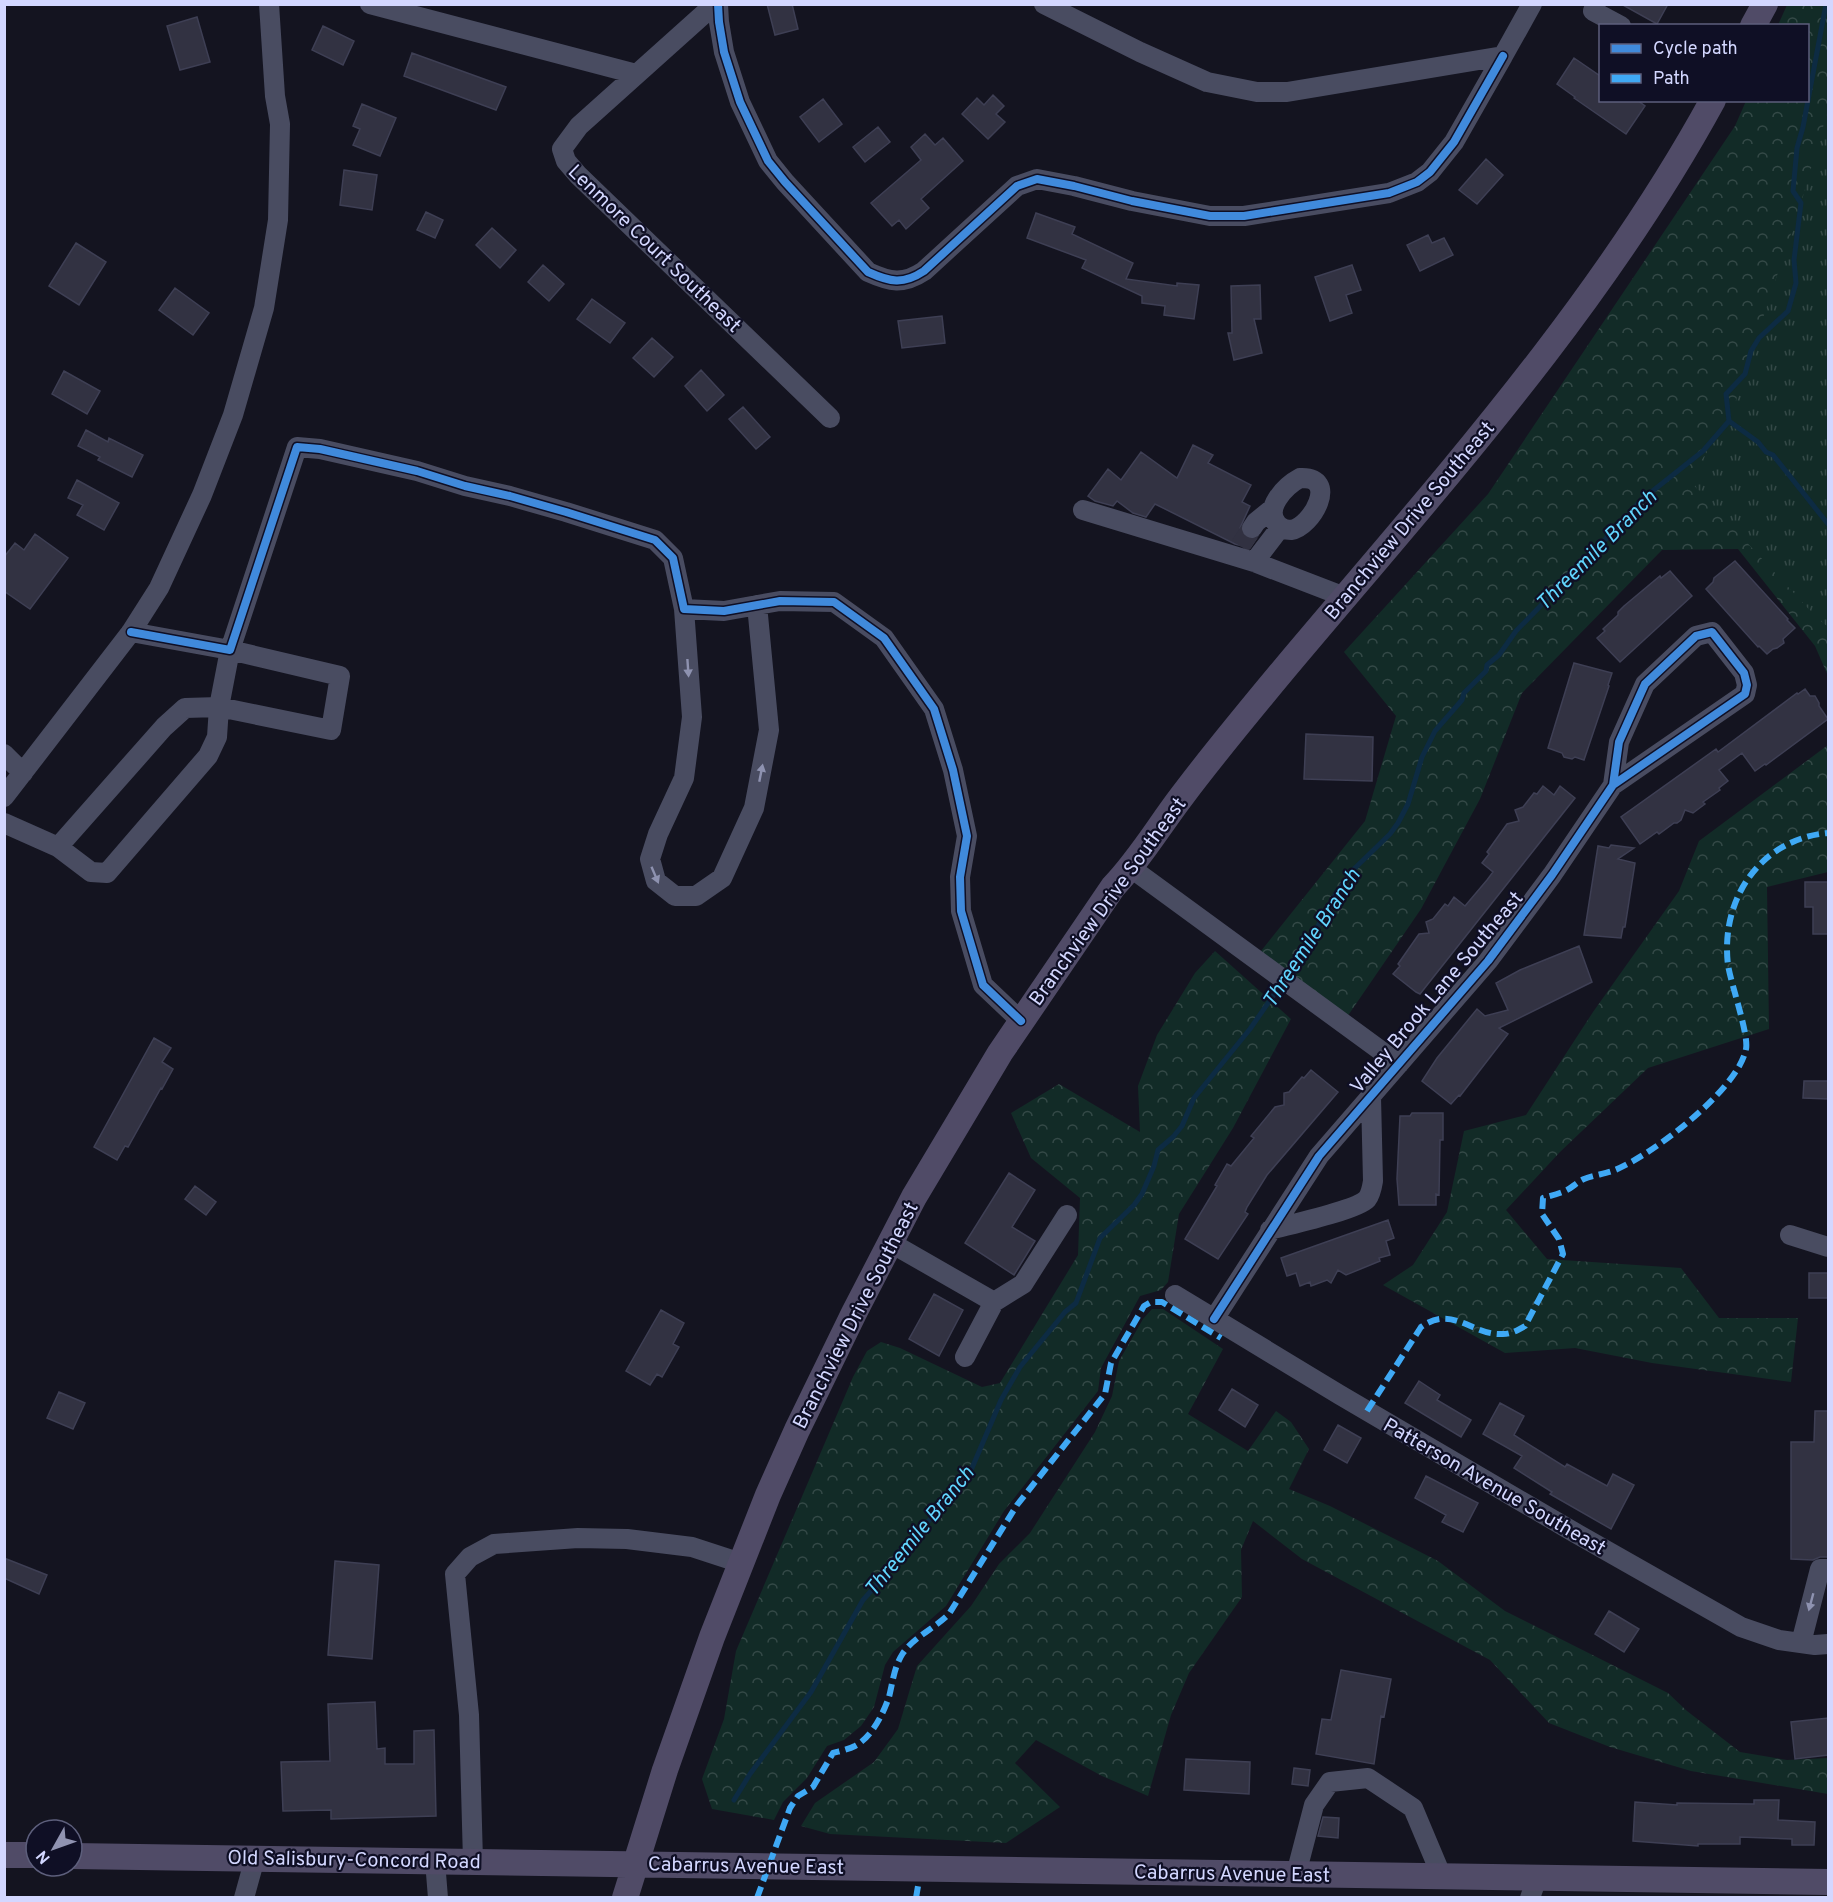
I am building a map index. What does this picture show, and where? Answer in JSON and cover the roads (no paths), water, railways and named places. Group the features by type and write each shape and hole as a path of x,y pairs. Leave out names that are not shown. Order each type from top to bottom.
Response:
{"main road":[{"path":"1755,24 1765,4"},
{"name":"Branchview Drive Southeast","path":"625,1898 668,1758 712,1637 768,1495 797,1430 891,1243 920,1188 1000,1053 1113,887 1131,868 1181,797 1284,669 1441,484 1573,318 1635,227 1712,102"},
{"path":"4,1855 24,1855"},
{"name":"Old Salisbury-Concord Road","path":"84,1856 636,1863"},
{"name":"Cabarrus Avenue East","path":"636,1863 1442,1877 1534,1888 1828,1882"}],"street":[{"path":"4,797 131,632 159,588 202,495 233,415 264,308 278,220 280,124 275,96 269,4"},
{"path":"370,4 636,74 717,4"},
{"path":"717,4 724,52 740,102 768,161 868,272 898,282 912,279 924,271 1017,186 1037,179 1210,216 1244,216 1389,193 1417,182 1430,172 1454,142 1532,4"},
{"path":"1044,4 1140,52 1207,82 1257,92 1287,92 1503,56"},
{"path":"1596,4 1593,10 1617,24"},
{"name":"Lenmore Court Southeast","path":"636,74 579,126 562,149 566,161 830,418"},
{"path":"4,823 58,847 91,872 106,873 208,756 217,737 219,707 230,650 297,447 320,449 417,471 566,512 655,540 673,558 684,609 692,717 684,778 658,834 650,859 656,881 675,896 696,896 722,878 754,808 769,730 757,605"},
{"path":"1251,528 1272,509 1291,483 1300,478 1308,478 1318,484 1321,491 1319,505 1298,527 1290,530 1280,528 1273,519 1272,509"},
{"path":"1083,510 1237,551 1254,562 1345,597"},
{"path":"1254,562 1280,528"},
{"path":"684,609 724,611 780,601 834,602 884,638 934,709 952,770 967,836 960,877 961,911 983,985 1021,1021"},
{"path":"58,847 164,727 184,708 219,707 331,730 340,676 230,650 131,632"},
{"name":"Valley Brook Lane Southeast","path":"1214,1319 1319,1156 1488,961 1552,875 1613,785 1745,694 1747,685 1744,673 1712,632 1696,636 1645,684 1618,742 1613,785"},
{"path":"4,754 23,773"},
{"name":"Valley Brook Lane Southeast","path":"1131,868 1399,1064"},
{"path":"1270,1230 1332,1213 1366,1200 1371,1192 1373,1181 1371,1097"},
{"path":"965,1357 994,1302 1023,1284 1067,1215"},
{"path":"1790,1235 1828,1247"},
{"path":"891,1243 994,1302"},
{"name":"Patterson Avenue Southeast","path":"1175,1295 1572,1532 1741,1627 1779,1640 1828,1644"},
{"path":"473,1861 469,1715 455,1574 470,1557 494,1544 578,1538 627,1539 692,1547 741,1563"},
{"path":"1801,1643 1820,1569 1828,1569"},
{"path":"1296,1874 1314,1805 1330,1782 1368,1778 1413,1808 1442,1877"},
{"path":"248,1897 255,1858"},
{"path":"435,1861 438,1898"}],"waterway":[{"name":"Threemile Branch","path":"1809,95 1826,4"},
{"name":"Threemile Branch","path":"1287,976 1337,892 1354,869 1390,834 1398,823 1408,804 1422,757 1435,731 1462,700 1464,693 1486,671 1487,665 1499,655 1516,631 1567,576 1587,559 1590,552 1606,539 1609,532 1628,516 1640,501 1703,451 1729,421 1726,394 1745,374 1751,351 1759,338 1788,311 1796,283 1794,260 1801,203 1793,191 1797,148 1808,102"},
{"path":"1729,421 1758,442 1766,452 1773,455 1828,524"},
{"name":"Threemile Branch","path":"734,1800 750,1774 811,1692 863,1600 880,1581 898,1553 959,1489 972,1468 1001,1400 1020,1367 1065,1312 1076,1303 1100,1238 1134,1205 1142,1194 1158,1150 1182,1126 1194,1098 1250,1029 1282,983"}],"tunnel":[{"path":"1240,546 1252,528"}]}
